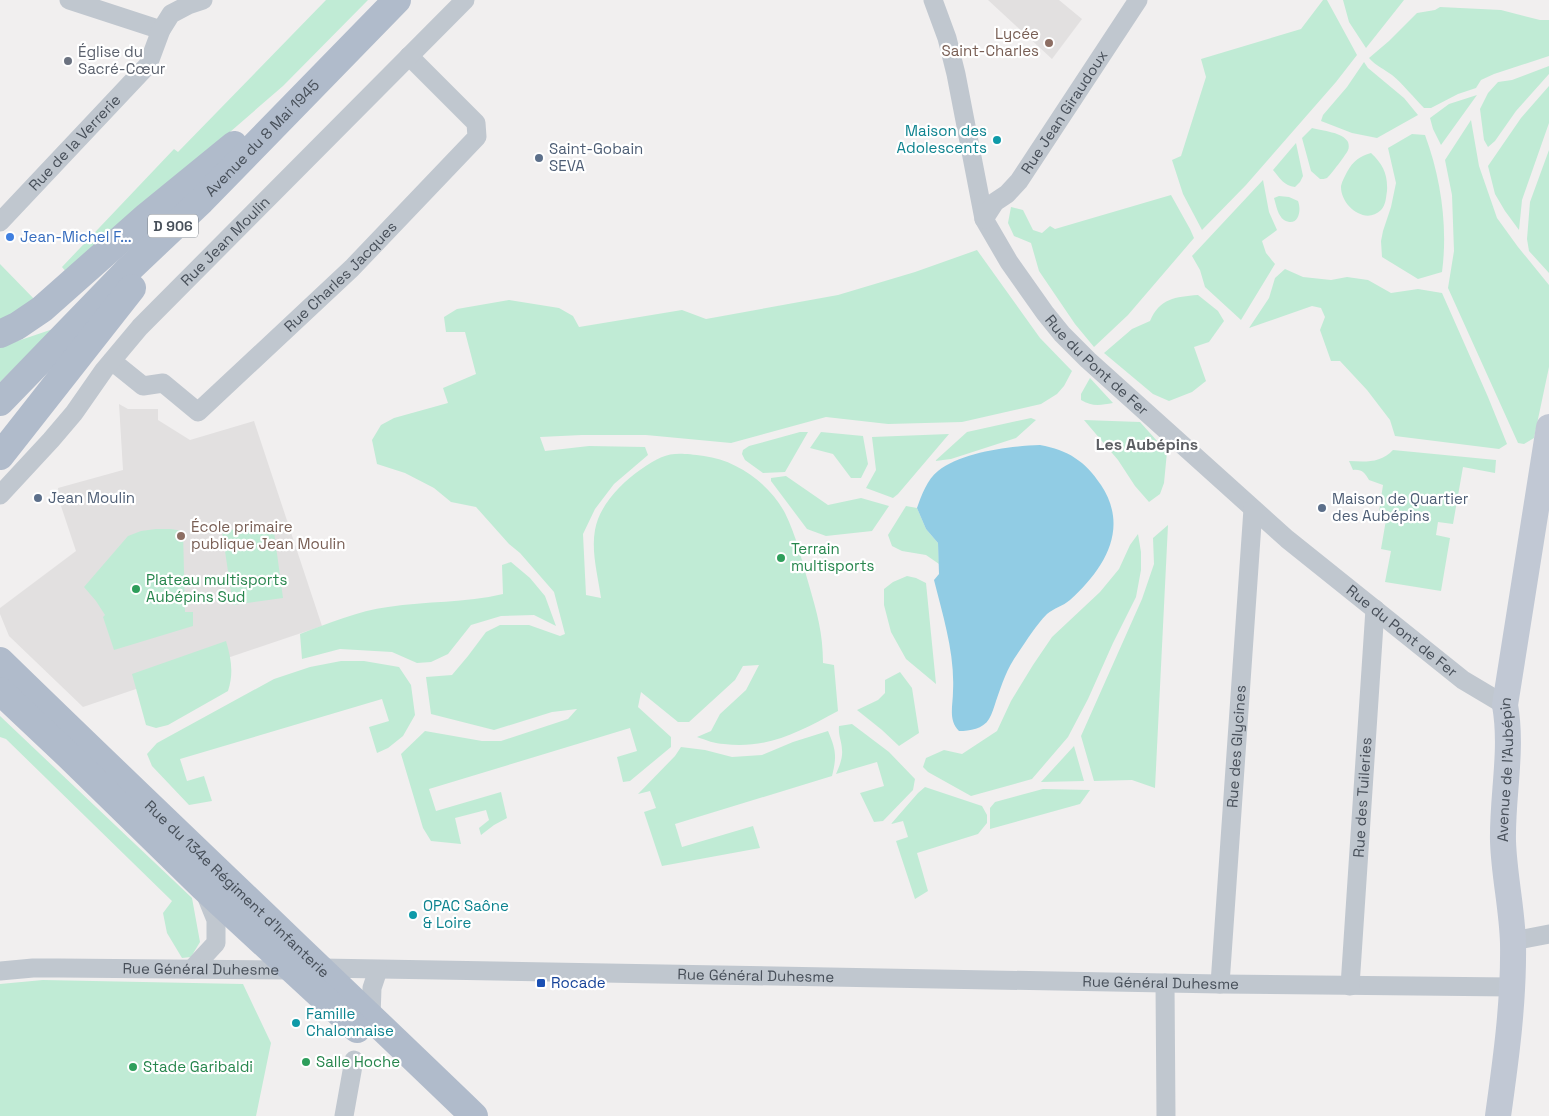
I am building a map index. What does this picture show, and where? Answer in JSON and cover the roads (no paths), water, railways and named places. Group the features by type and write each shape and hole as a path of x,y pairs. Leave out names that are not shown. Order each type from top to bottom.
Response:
{"main road":[{"name":"Avenue du 8 Mai 1945","path":"0,402 127,272 201,201 397,0"},
{"path":"0,334 17,326 42,308 147,216 227,151 286,98 331,68"},
{"path":"0,456 201,201"},
{"name":"Rue du 134e Régiment d'Infanterie","path":"0,661 219,873 322,968 474,1116"},
{"name":"Rue du 134e Régiment d'Infanterie","path":"0,691 203,887 449,1116"}],"street":[{"path":"69,0 161,30"},
{"name":"Rue de la Verrerie","path":"0,222 148,65 169,7 188,5 203,0"},
{"name":"Rue Jean Moulin","path":"0,495 68,420 140,327 465,0"},
{"name":"Rue du Pont de Fer","path":"933,0 947,38 956,74 984,219 1009,262 1062,334 1253,509 1463,680 1505,705"},
{"name":"Rue Jean Giraudoux","path":"984,219 995,202 1008,194 1020,181 1138,0"},
{"name":"Rue Charles Jacques","path":"112,361 143,386 164,383 198,412 352,268 477,137 476,123 409,56"},
{"name":"Avenue de l'Aubépin","path":"1498,1116 1512,987 1513,941 1503,840 1508,738 1505,705 1543,500 1549,427"},
{"name":"Rue des Glycines","path":"1220,984 1253,509"},
{"name":"Rue des Tuileries","path":"1350,986 1375,608"},
{"path":"192,969 216,943 216,920 203,887"},
{"path":"1513,941 1549,934"},
{"name":"Rue Général Duhesme","path":"0,972 59,968 292,970 322,968 1220,984 1512,987"},
{"path":"371,1016 370,999 378,970"},
{"path":"1166,983 1166,1116"},
{"path":"344,1116 354,1060"}],"water":[{"path":"1040,445 1059,450 1075,458 1089,469 1101,485 1109,501 1113,517 1113,533 1102,562 1093,575 1067,602 1047,614 1014,659 989,719 976,729 959,731 952,717 952,663 934,580 939,574 938,543 926,529 917,508 928,483 938,471 948,464 987,451"}],"place":[{"name":"Lycée Saint-Charles","path":"1049,43"},
{"name":"Église du Sacré-Cœur","path":"68,61"},
{"name":"Maison des Adolescents","path":"997,140"},
{"name":"Saint-Gobain SEVA","path":"539,158"},
{"name":"Jean-Michel F...","path":"10,237"},
{"name":"Jean Moulin","path":"38,498"},
{"name":"Maison de Quartier des Aubépins","path":"1322,508"},
{"name":"École primaire publique Jean Moulin","path":"181,536"},
{"name":"Terrain multisports","path":"781,558"},
{"name":"Plateau multisports Aubépins Sud","path":"136,589"},
{"name":"OPAC Saône & Loire","path":"413,915"},
{"name":"Rocade","path":"541,983"},
{"name":"Famille Chalonnaise","path":"296,1023"},
{"name":"Salle Hoche","path":"306,1062"},
{"name":"Stade Garibaldi","path":"133,1067"}],"district":[{"name":"Les Aubépins","path":"1147,444"}]}
